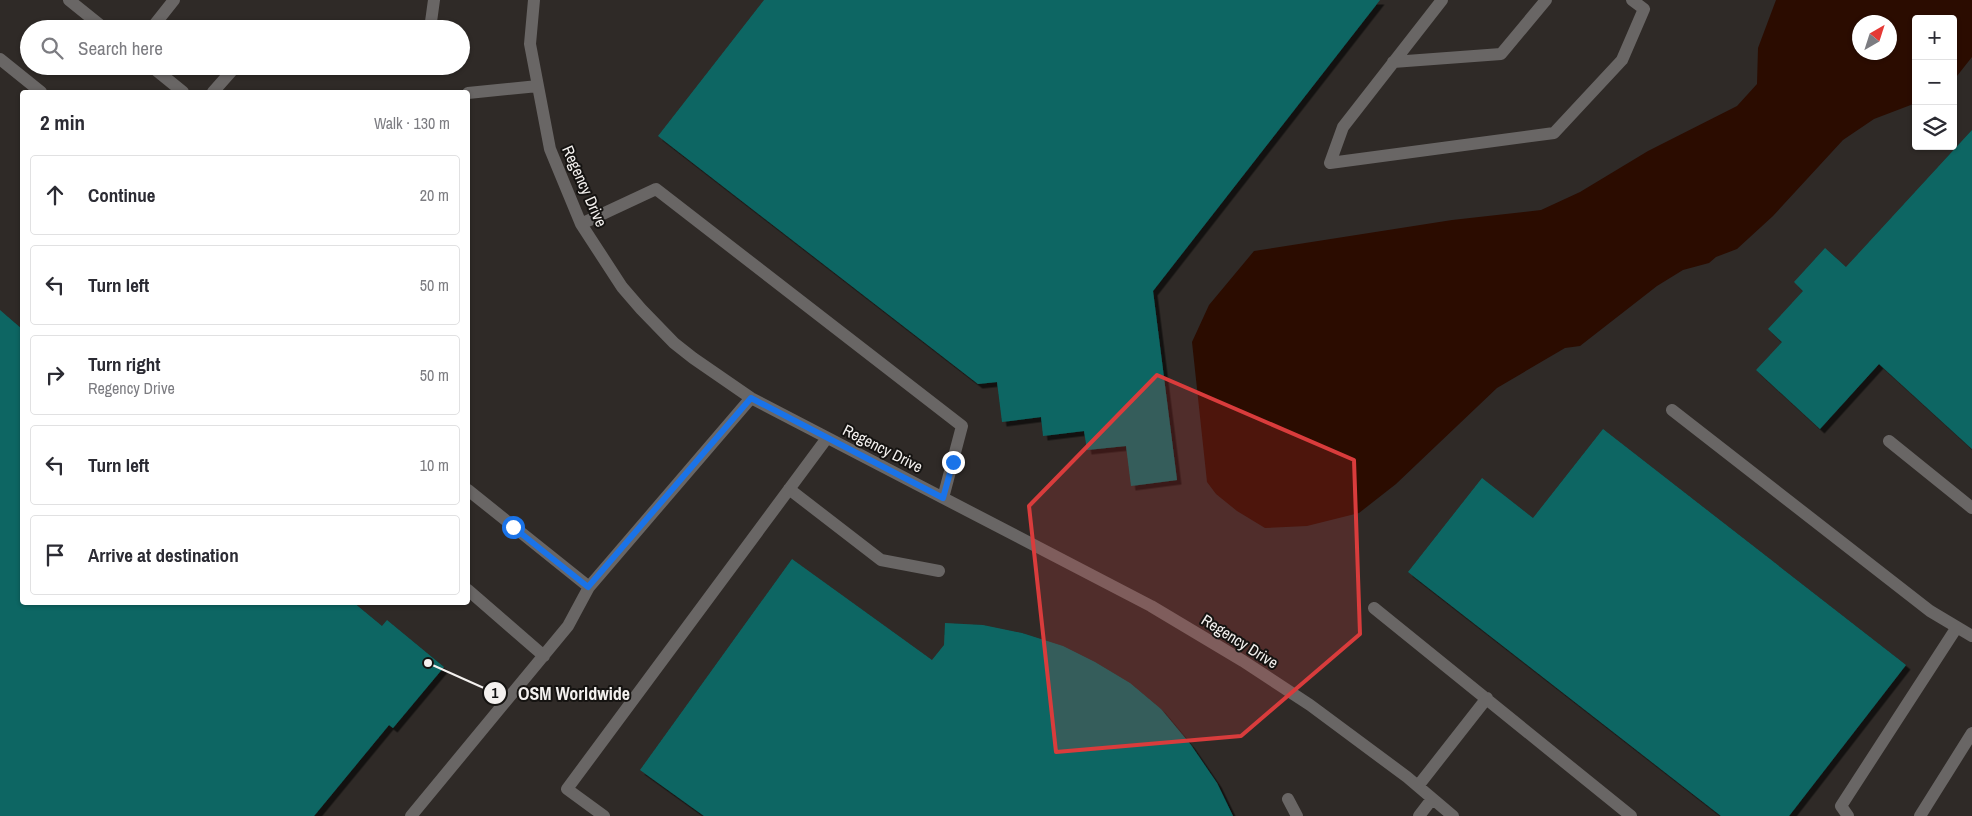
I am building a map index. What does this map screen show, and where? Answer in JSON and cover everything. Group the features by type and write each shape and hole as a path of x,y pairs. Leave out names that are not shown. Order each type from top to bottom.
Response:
{"street":[{"path":"69,0 94,20"},
{"path":"158,20 174,0"},
{"path":"431,20 434,0"},
{"name":"Regency Drive","path":"534,0 530,44 550,149 580,224 622,287 641,310 680,348 751,398 1151,606 1243,660 1310,705 1418,786 1452,816"},
{"path":"1442,0 1343,127 1330,163 1554,133 1622,60 1644,9 1632,0"},
{"path":"1394,62 1501,54 1546,0"},
{"path":"0,59 39,90"},
{"path":"162,75 181,90"},
{"path":"215,90 228,75"},
{"path":"470,93 538,86"},
{"path":"580,224 656,189 962,426 943,498"},
{"path":"411,816 568,626 588,587 751,398"},
{"path":"1672,410 1930,611 1972,636"},
{"path":"604,816 567,789 827,438"},
{"path":"1889,441 1972,508"},
{"path":"789,489 881,560 939,571"},
{"path":"470,492 588,587"},
{"path":"470,592 544,656"},
{"path":"1374,608 1631,816"},
{"path":"1848,816 1841,806 1957,627"},
{"path":"1418,786 1487,698"},
{"path":"1920,816 1972,734"},
{"path":"1288,799 1297,816"},
{"path":"1419,816 1432,799"}],"highlighted area":[{"path":"1157,375 1354,460 1360,634 1241,736 1056,752 1029,506"}],"shaded area":[{"path":"1776,0 1972,0 1972,57 1957,76 1957,15 1912,15 1912,105 1874,119 1843,140 1773,216 1737,249 1716,257 1709,263 1683,270 1657,286 1580,346 1565,348 1497,388 1396,484 1359,513 1307,526 1265,528 1237,511 1216,494 1207,482 1192,342 1209,305 1254,251 1452,220 1541,210 1580,192 1648,151 1737,106 1757,84 1758,48"}],"building":[{"path":"764,0 1380,0 1153,291 1177,480 1131,486 1126,446 1087,450 1084,431 1043,436 1041,417 1002,422 997,382 978,384 658,136"},
{"path":"1972,130 1972,449 1879,364 1820,429 1756,370 1782,342 1768,329 1803,291 1794,282 1825,248 1846,267 1954,150 1957,150 1957,146"},
{"path":"0,310 20,327 20,605 357,605 382,626 387,620 444,667 393,728 389,725 314,816 0,816"},
{"path":"1603,429 1906,665 1789,816 1721,816 1408,572 1482,478 1533,518"},
{"path":"792,559 932,660 944,645 945,623 983,625 1022,633 1063,646 1095,662 1130,683 1161,709 1191,745 1217,783 1233,816 704,816 640,770"}],"place":[{"name":"OSM Worldwide","path":"428,663"}],"route":[{"path":"513,527 588,587 751,398 943,498 953,462"}]}
